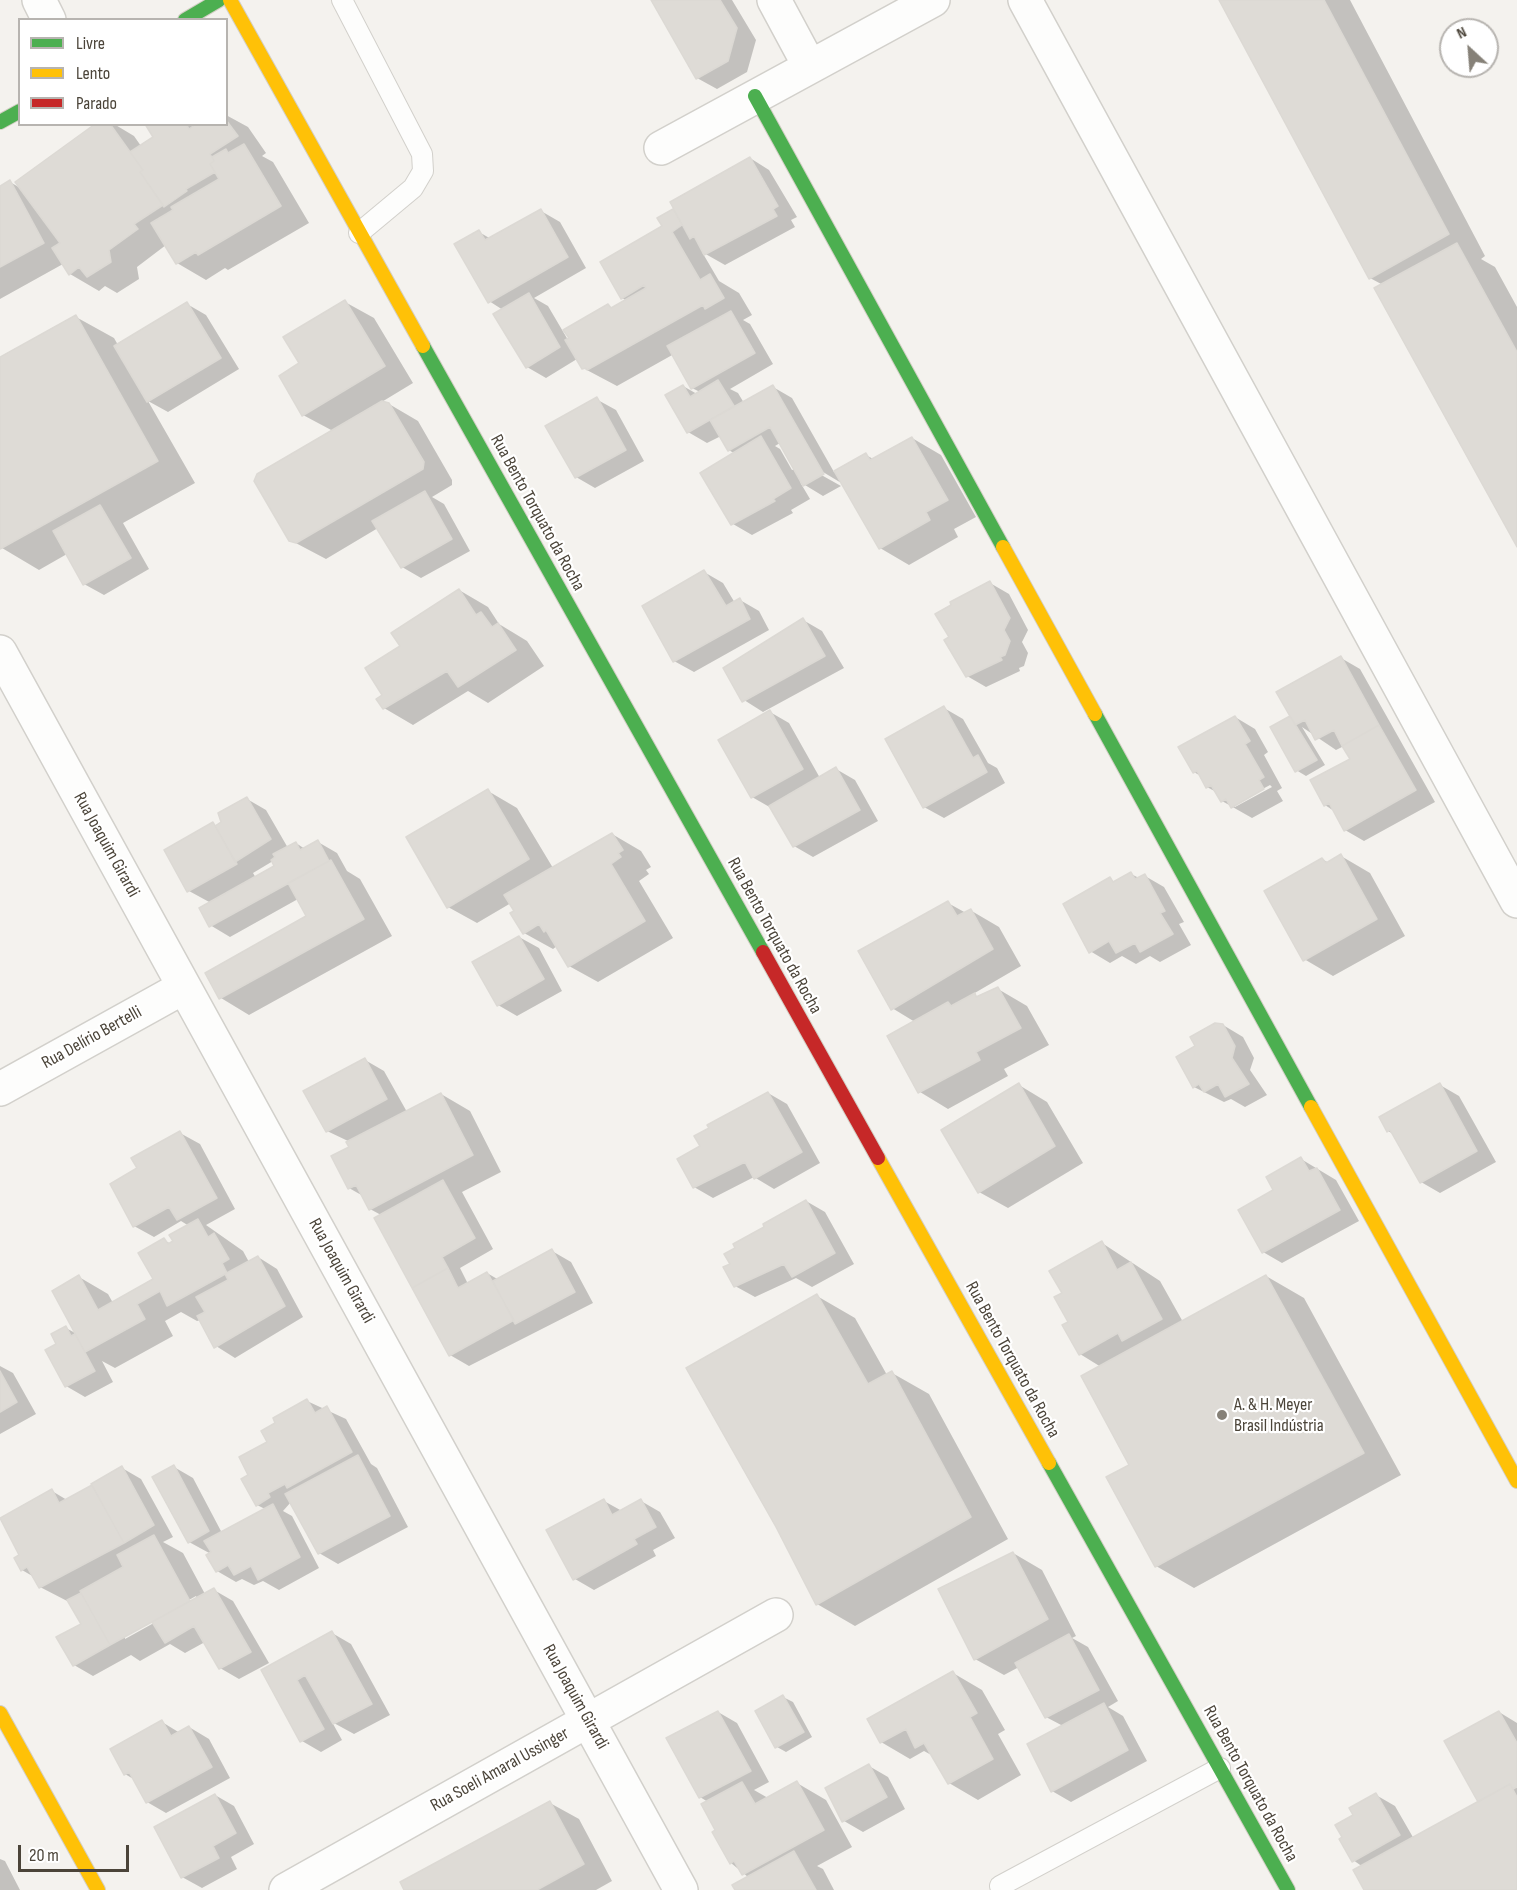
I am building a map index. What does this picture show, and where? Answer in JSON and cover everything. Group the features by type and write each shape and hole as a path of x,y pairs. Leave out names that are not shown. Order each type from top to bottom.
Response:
{"street":[{"path":"39,0 48,18"},
{"path":"188,18 219,0"},
{"name":"Rua Bento Torquato da Rocha","path":"230,0 1288,1890"},
{"path":"774,0 810,67"},
{"path":"661,148 933,0"},
{"path":"1025,0 1517,901"},
{"path":"755,96 1517,1481"},
{"path":"0,122 18,112"},
{"name":"Rua Joaquim Girardi","path":"0,652 681,1890"},
{"name":"Rua Delírio Bertelli","path":"0,1089 184,987"},
{"name":"Rua Soeli Amaral Ussinger","path":"286,1890 776,1615"},
{"path":"0,1713 98,1890"}],"lane":[{"path":"342,0 422,153 423,171 413,188 359,233"},
{"path":"1002,1890 1000,1886 1220,1768"}],"building":[{"path":"651,0 720,0 737,28 728,61 696,79"},
{"path":"1219,0 1324,0 1449,234 1369,279"},
{"path":"228,123 238,136 210,154 214,161 210,164 215,172 186,189 187,191 164,207 140,172 143,170 130,152 153,137 146,126 187,126 189,129 193,126 228,126"},
{"path":"92,126 111,126 143,170 140,172 163,205 134,224 138,229 109,250 111,262 87,277 79,267 69,275 52,248 60,243 15,182"},
{"path":"244,144 281,206 198,255 196,252 176,264 151,223 173,210 171,207 219,179 210,164 214,161 212,157 226,149 228,153"},
{"path":"750,157 778,206 773,209 777,216 704,255 694,236 690,239 670,202"},
{"path":"10,180 44,243 0,267 0,186"},
{"path":"541,209 568,257 488,303 454,244 479,230 485,240"},
{"path":"673,209 682,225 672,232 700,280 710,274 724,298 705,309 703,305 587,370 582,369 565,340 569,338 563,330 608,304 611,308 646,288 644,285 621,299 600,262 662,226 657,218"},
{"path":"1457,243 1517,352 1517,547 1374,288"},
{"path":"529,293 560,347 526,368 493,314"},
{"path":"345,300 385,366 302,416 279,376 299,363 283,337"},
{"path":"187,302 221,358 147,402 114,346"},
{"path":"731,311 755,353 691,389 667,346"},
{"path":"76,315 158,461 0,549 0,357"},
{"path":"718,380 734,406 687,433 665,395 683,385 690,397"},
{"path":"773,385 824,474 803,486 770,427 728,451 710,420"},
{"path":"597,397 626,450 575,478 545,426"},
{"path":"382,401 389,403 424,462 423,469 296,543 289,541 254,481 257,474"},
{"path":"761,436 791,488 773,499 775,501 731,525 700,473"},
{"path":"912,437 948,500 926,512 930,520 879,549 834,471 866,453 870,460"},
{"path":"425,491 452,539 401,568 372,521"},
{"path":"100,505 131,558 83,585 53,531"},
{"path":"704,570 726,606 740,598 750,619 673,662 642,606"},
{"path":"990,581 1010,618 1004,630 1010,641 1005,655 1000,657 1002,660 966,677 944,640 949,637 935,614 951,605 950,602"},
{"path":"459,589 476,615 481,612 492,627 498,623 516,650 458,687 447,671 383,709 376,699 382,695 365,668 400,646 391,633"},
{"path":"803,618 825,656 742,702 723,668"},
{"path":"1341,656 1379,725 1342,746 1334,730 1315,740 1305,720 1295,725 1276,692"},
{"path":"944,706 973,758 978,755 987,772 923,808 885,739"},
{"path":"770,710 803,769 751,798 718,740"},
{"path":"1235,716 1250,741 1245,744 1264,777 1259,780 1264,789 1231,808 1226,799 1221,802 1211,785 1206,788 1197,771 1193,773 1178,747"},
{"path":"1290,716 1317,760 1295,772 1270,727"},
{"path":"1379,725 1416,790 1344,831 1329,803 1324,806 1310,780 1350,759 1342,746"},
{"path":"836,767 860,810 793,847 769,806"},
{"path":"488,789 529,859 447,908 406,837"},
{"path":"247,797 271,839 235,862 215,826 221,822 218,813"},
{"path":"213,822 237,864 187,892 164,850"},
{"path":"612,833 623,850 618,853 621,857 611,864 645,921 568,967 546,930 544,932 539,924 523,934 510,913 514,911 504,895"},
{"path":"318,840 329,861 209,927 199,908 274,866 271,860 275,857 273,854 296,842 300,850"},
{"path":"1341,854 1377,919 1303,961 1264,891 1322,858 1326,863"},
{"path":"331,860 364,919 219,999 205,973 306,916 288,883"},
{"path":"1131,872 1135,879 1145,874 1165,911 1160,913 1173,934 1140,952 1135,943 1116,953 1109,941 1089,953 1063,904 1110,877 1113,882"},
{"path":"948,901 957,916 971,909 993,949 891,1010 858,951"},
{"path":"519,936 544,979 497,1006 472,962"},
{"path":"998,987 1021,1028 976,1052 980,1060 918,1093 887,1036 948,1002 951,1006 975,993 976,997"},
{"path":"1215,1023 1223,1024 1235,1046 1232,1058 1249,1084 1225,1097 1218,1084 1204,1092 1199,1084 1193,1088 1176,1057 1195,1046 1190,1037"},
{"path":"365,1058 387,1099 326,1132 303,1091"},
{"path":"1019,1083 1055,1146 978,1193 941,1130"},
{"path":"1440,1083 1477,1151 1420,1183 1390,1130 1387,1132 1379,1117"},
{"path":"768,1092 802,1152 754,1179 745,1162 693,1188 677,1159 700,1146 694,1136 709,1128 707,1125"},
{"path":"441,1093 473,1155 369,1210 356,1185 348,1189 331,1156 349,1147 346,1142"},
{"path":"180,1131 217,1198 177,1220 169,1207 133,1227 110,1184 137,1168 131,1158"},
{"path":"1301,1157 1309,1171 1317,1168 1340,1210 1262,1253 1238,1210 1273,1190 1266,1177"},
{"path":"443,1180 475,1238 442,1257 448,1268 412,1288 374,1218"},
{"path":"806,1200 835,1253 792,1277 784,1264 734,1287 723,1267 730,1264 724,1254 735,1248 733,1244 764,1227 763,1224"},
{"path":"198,1219 208,1237 214,1233 229,1259 222,1263 227,1273 167,1306 160,1291 137,1304 145,1319 85,1352 52,1291 79,1275 98,1310 153,1279 138,1253 164,1238 168,1244 173,1241 169,1235"},
{"path":"1102,1241 1117,1270 1131,1262 1162,1319 1122,1341 1118,1333 1079,1355 1062,1325 1068,1322 1054,1297 1062,1293 1049,1271"},
{"path":"552,1249 575,1292 515,1324 493,1281"},
{"path":"258,1256 285,1306 214,1348 197,1316 205,1312 196,1297 228,1280 225,1274"},
{"path":"448,1268 458,1288 487,1272 514,1320 449,1356 412,1288"},
{"name":"A. & H. Meyer Brasil Indústria","path":"1266,1275 1364,1453 1155,1567 1106,1477 1129,1465 1081,1376"},
{"path":"817,1294 868,1384 892,1371 971,1517 816,1605 776,1527 686,1368"},
{"path":"66,1326 71,1336 75,1334 95,1371 65,1387 45,1350 56,1344 51,1334"},
{"path":"0,1371 17,1402 0,1412"},
{"path":"307,1399 315,1413 327,1406 352,1452 287,1488 285,1484 268,1493 270,1497 256,1506 241,1479 248,1475 239,1457 267,1442 261,1431 275,1423 273,1418"},
{"path":"358,1455 390,1516 318,1554 285,1494"},
{"path":"174,1465 209,1531 188,1543 152,1477"},
{"path":"122,1466 154,1525 124,1543 91,1484"},
{"path":"92,1485 124,1543 39,1588 27,1567 21,1571 14,1558 19,1555 0,1518 52,1489 59,1503"},
{"path":"604,1499 612,1515 641,1499 656,1527 634,1539 637,1544 573,1580 546,1530"},
{"path":"273,1504 300,1557 258,1580 251,1566 234,1575 228,1565 216,1572 206,1555 211,1552 204,1541"},
{"path":"154,1535 190,1601 110,1645 80,1591 123,1567 117,1555"},
{"path":"1013,1552 1048,1619 974,1660 938,1589"},
{"path":"214,1588 251,1652 219,1669 194,1626 165,1643 152,1622"},
{"path":"81,1593 110,1645 73,1666 56,1637 81,1624 67,1600"},
{"path":"332,1631 372,1704 333,1724 305,1675 297,1680 324,1729 300,1742 261,1670"},
{"path":"1069,1634 1099,1690 1045,1718 1015,1663"},
{"path":"953,1671 977,1713 970,1717 993,1759 948,1784 924,1743 915,1748 906,1729 880,1743 867,1719"},
{"path":"783,1695 804,1732 775,1748 755,1711"},
{"path":"1104,1703 1128,1750 1051,1792 1027,1744"},
{"path":"718,1711 751,1771 699,1798 666,1738"},
{"path":"1499,1711 1517,1743 1517,1787 1513,1789 1510,1784 1478,1802 1444,1741"},
{"path":"162,1720 171,1736 189,1726 212,1767 146,1803 129,1772 124,1775 110,1749"},
{"path":"869,1764 887,1797 842,1822 825,1788"},
{"path":"797,1781 824,1830 742,1875 734,1861 730,1864 712,1832 715,1830 701,1804 742,1782 755,1804"},
{"path":"1510,1784 1517,1797 1517,1890 1364,1890 1353,1870"},
{"path":"1376,1793 1400,1835 1352,1862 1339,1839 1342,1837 1335,1825 1353,1815 1349,1808"},
{"path":"215,1794 236,1833 213,1846 219,1858 181,1878 154,1827"},
{"path":"550,1801 584,1864 537,1890 404,1890 400,1882"},
{"path":"794,1851 816,1890 735,1890 732,1885"}],"traffic: fast":[{"path":"188,18 219,0"},
{"path":"755,96 1003,547"},
{"path":"0,122 18,112"},
{"path":"423,346 763,952"},
{"path":"1095,714 1311,1107"},
{"path":"1049,1463 1288,1890"}],"traffic: slow":[{"path":"230,0 423,346"},
{"path":"1003,547 1095,714"},
{"path":"1311,1107 1517,1481"},
{"path":"878,1158 1049,1463"},
{"path":"0,1713 98,1890"}],"traffic: jam":[{"path":"763,952 878,1158"}],"place":[{"name":"A. & H. Meyer Brasil Indústria","path":"1222,1415"}]}
